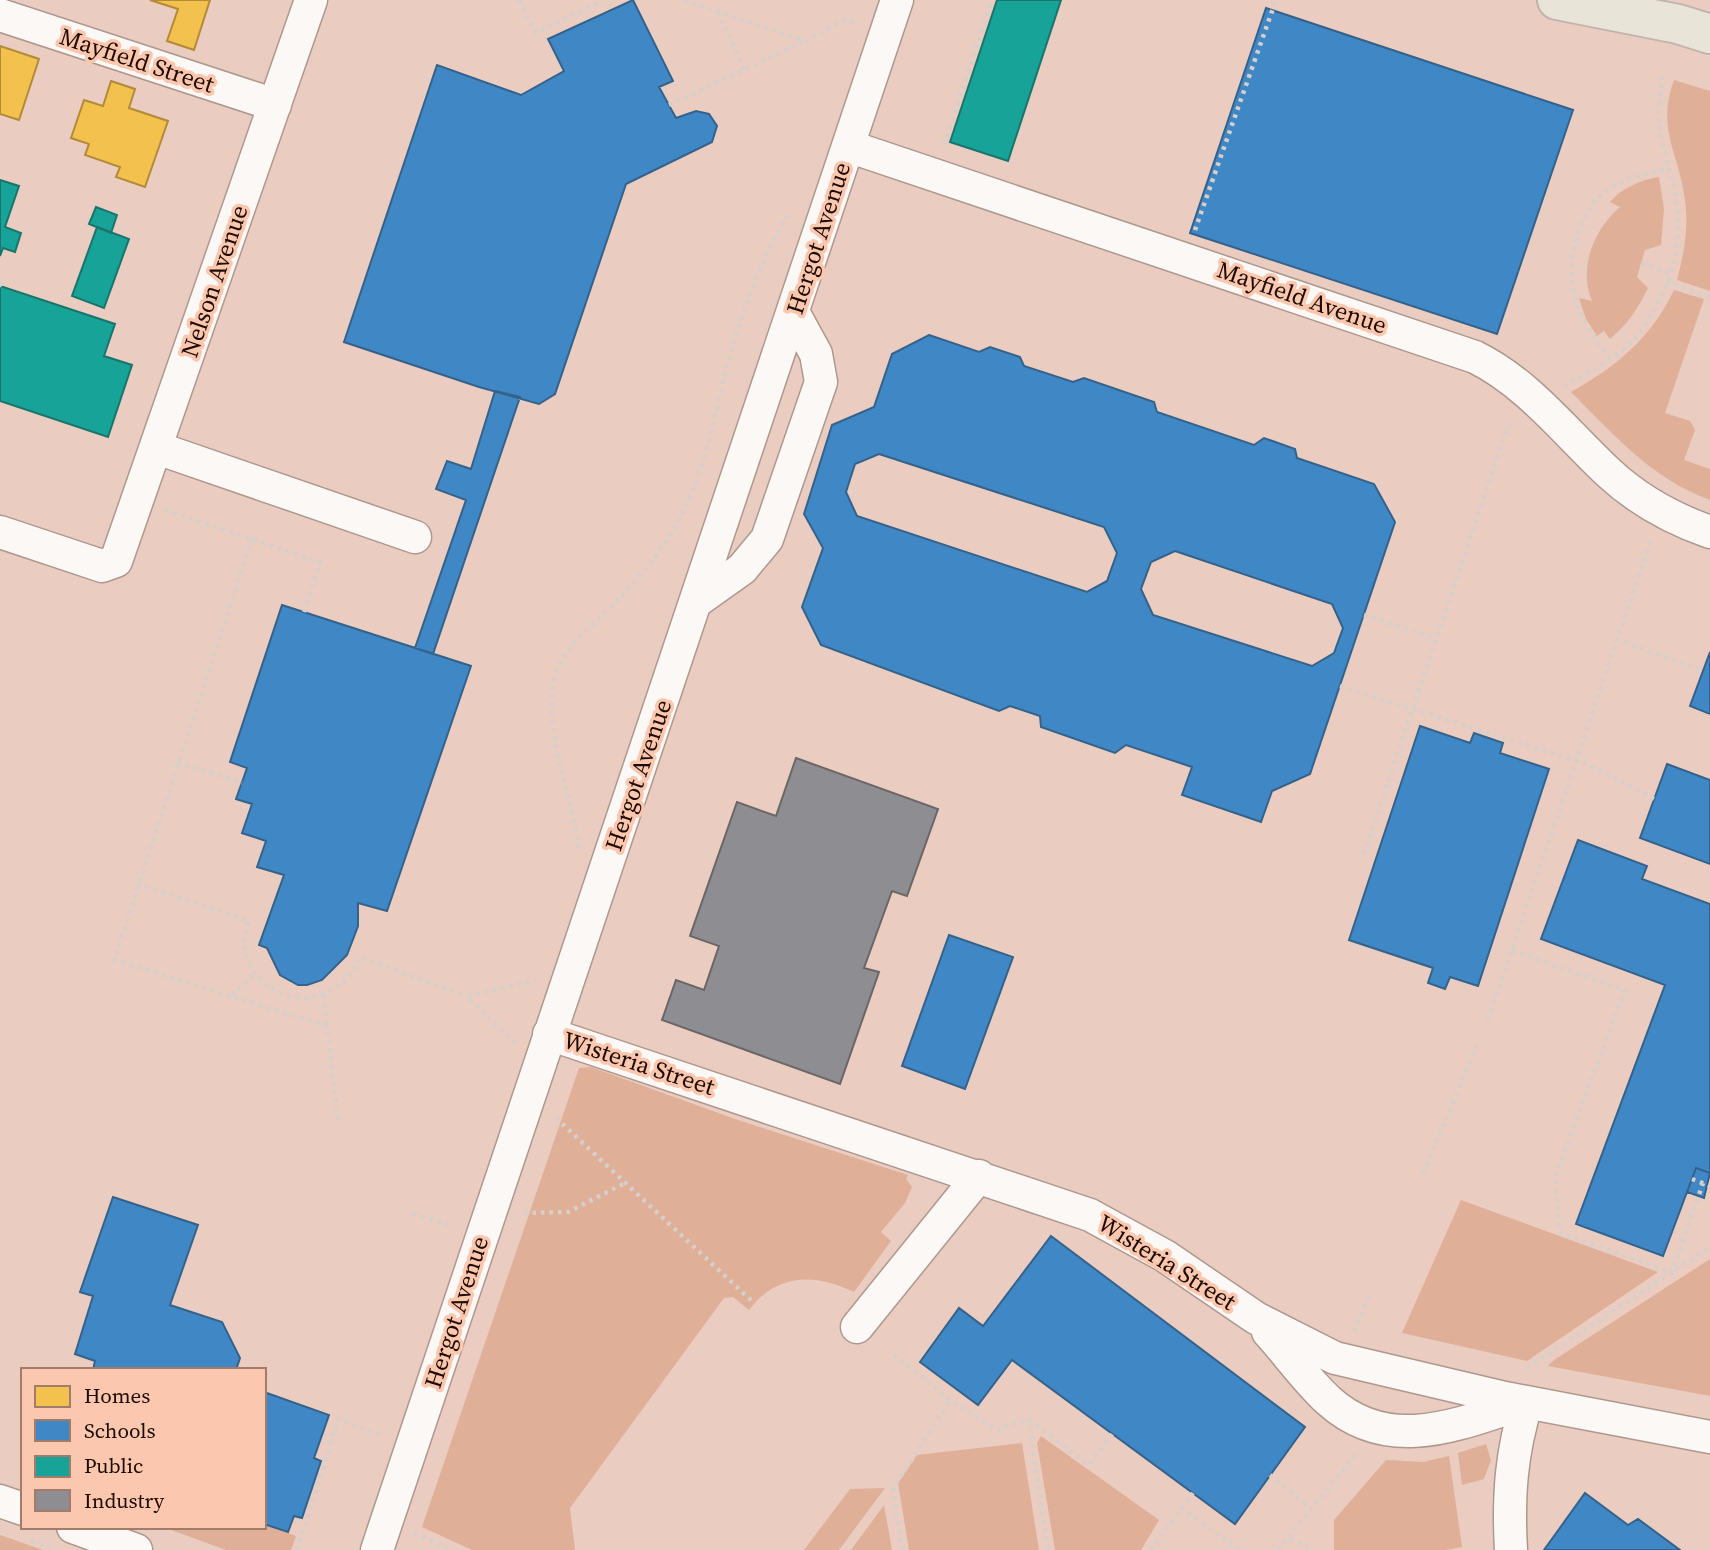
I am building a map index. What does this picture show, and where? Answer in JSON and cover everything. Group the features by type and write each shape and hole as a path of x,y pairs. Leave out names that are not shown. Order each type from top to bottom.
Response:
{"main road":[{"path":"1557,0 1678,24 1710,34"}],"street":[{"name":"Nelson Avenue","path":"0,532 102,566 116,561 311,0"},
{"name":"Hergot Avenue","path":"377,1550 897,0"},
{"name":"Mayfield Street","path":"0,15 275,105"},
{"name":"Mayfield Avenue","path":"848,146 1475,357 1514,381 1610,474 1635,494 1661,511 1710,532"},
{"path":"697,601 742,569 767,539 821,382 816,354 793,312"},
{"path":"157,448 415,537"},
{"name":"Wisteria Street","path":"550,1034 1090,1215 1165,1256 1256,1318 1335,1358 1527,1402 1710,1437"},
{"path":"857,1327 979,1176"},
{"path":"1256,1318 1329,1401 1364,1422 1411,1432 1430,1432 1527,1402"},
{"path":"1511,1550 1508,1493 1514,1444 1527,1402"},
{"path":"0,1500 21,1508"},
{"path":"78,1529 136,1550"}],"path":[{"path":"519,0 536,33 603,0"},
{"path":"684,0 806,41"},
{"path":"944,145 992,0"},
{"path":"1192,240 1276,0"},
{"path":"717,11 745,70"},
{"path":"668,105 806,41 846,19 858,23 853,35"},
{"path":"1556,390 1610,359 1630,343 1649,318 1667,282 1676,253 1678,221 1659,125 1663,73"},
{"path":"1610,359 1584,323 1571,290 1571,261 1579,233 1591,205 1608,189 1626,180 1669,169"},
{"path":"578,852 576,824 554,736 552,688 558,666 576,641 630,586 665,543 684,510 699,472 729,359 765,253 797,200"},
{"path":"1641,263 1669,273"},
{"path":"1667,282 1710,297"},
{"path":"1364,853 1507,428 1521,415"},
{"path":"164,509 320,562 304,612"},
{"path":"1488,1020 1653,533"},
{"path":"252,539 114,960 327,1026"},
{"path":"1364,615 1437,639"},
{"path":"1616,639 1703,671"},
{"path":"1340,685 1590,765 1654,799"},
{"path":"177,762 242,783"},
{"path":"137,884 249,921 244,939 256,972 270,987 291,998 303,1000 324,995 346,978 360,957 467,996 519,1046"},
{"path":"1512,951 1625,990 1555,1177 1560,1233 1672,1273"},
{"path":"232,997 256,972"},
{"path":"467,996 542,978"},
{"path":"324,995 338,1121"},
{"path":"1423,1174 1477,1045"},
{"path":"556,1117 754,1303"},
{"path":"1692,1179 1710,1186"},
{"path":"523,1213 568,1212 625,1183"},
{"path":"1672,1273 1703,1183"},
{"path":"413,1213 458,1228"},
{"path":"1525,1369 1710,1247"},
{"path":"1353,1332 1370,1295"},
{"path":"894,1355 951,1401 996,1430 1029,1419"},
{"path":"902,1550 893,1488 951,1401"},
{"path":"297,1550 338,1419 390,1438"},
{"path":"1029,1419 1089,1465 1112,1434"},
{"path":"1029,1419 1048,1550"},
{"path":"1278,1550 1290,1539 1364,1444"},
{"path":"1270,1475 1311,1510"},
{"path":"1151,1550 1193,1493"},
{"path":"1181,1508 1240,1550"},
{"path":"414,1533 451,1550"},
{"path":"1290,1539 1312,1550"}],"shaded area":[{"path":"1674,80 1710,91 1710,291 1677,280 1684,250 1686,221 1682,183 1668,127 1667,113"},
{"path":"1659,177 1664,209 1661,245 1645,250 1637,277 1648,288 1632,315 1610,339 1604,331 1597,336 1586,319 1579,298 1592,301 1587,275 1591,250 1603,226 1620,207 1610,202 1632,185"},
{"path":"1674,290 1704,299 1665,413 1690,421 1695,430 1684,460 1710,469 1710,500 1689,491 1652,468 1619,440 1571,392 1603,372 1631,349 1655,322"},
{"path":"591,1067 735,1119 908,1175 906,1179 912,1187 905,1203 881,1232 891,1241 854,1292 825,1282 797,1280 772,1289 749,1310 733,1297 724,1298 570,1508 575,1550 472,1550 422,1527 579,1068"},
{"path":"1461,1200 1658,1272 1527,1361 1402,1333"},
{"path":"1710,1259 1710,1396 1548,1366 1554,1360"},
{"path":"1041,1436 1159,1520 1141,1550 1055,1550 1037,1443"},
{"path":"1022,1443 1039,1550 909,1550 898,1483 917,1455"},
{"path":"1486,1444 1491,1460 1484,1479 1462,1485 1458,1453"},
{"path":"1449,1456 1462,1547 1445,1550 1334,1550 1334,1520 1386,1460 1423,1462"},
{"path":"885,1488 839,1550 804,1550 850,1489"},
{"path":"884,1505 892,1550 851,1550"},
{"path":"266,1525 296,1536 291,1550 226,1550 168,1529 266,1529"},
{"path":"0,1535 43,1550 0,1550"}],"building: Homes":[{"path":"150,0 210,0 194,50 167,41 178,9"},
{"path":"0,46 39,59 19,120 0,114"},
{"path":"111,81 135,89 129,108 168,121 145,187 116,177 120,167 85,155 89,144 71,138 84,100 103,106"}],"building: Schools":[{"path":"633,0 673,81 659,87 676,118 696,111 709,114 717,126 712,142 626,184 555,394 539,404 344,342 437,65 521,95 564,71 548,39"},
{"path":"1266,8 1573,110 1497,334 1190,233"},
{"path":"929,335 979,352 990,347 1020,357 1024,366 1073,382 1084,378 1154,402 1157,412 1254,445 1264,438 1295,449 1297,458 1374,484 1395,522 1310,774 1272,791 1261,822 1182,795 1192,767 1126,745 1115,753 1041,727 1040,716 1010,706 999,711 821,645 802,607 823,548 804,514 832,425 874,407 892,354","holes":["879,454 1104,527 1117,553 1107,581 1087,592 857,516 846,492 855,464","1175,551 1332,604 1343,628 1334,653 1312,666 1153,615 1141,589 1151,562"]},
{"path":"495,391 520,397 433,654 415,648 466,500 436,489 447,461 471,469"},
{"path":"282,605 471,666 387,911 358,903 358,926 347,955 322,980 307,985 298,985 280,975 267,948 259,945 284,875 257,867 266,841 242,833 252,804 236,799 247,768 230,762"},
{"path":"1710,652 1710,714 1690,706"},
{"path":"1420,726 1470,743 1474,733 1503,743 1500,753 1549,769 1478,986 1450,977 1445,989 1428,983 1433,968 1349,940"},
{"path":"1667,764 1710,780 1710,864 1640,838"},
{"path":"1578,840 1647,866 1642,879 1710,904 1710,1173 1696,1168 1663,1256 1576,1224 1665,985 1541,939"},
{"path":"949,935 1013,957 965,1089 902,1066"},
{"path":"1696,1168 1710,1173 1704,1198 1687,1192"},
{"path":"113,1197 198,1225 170,1305 222,1322 240,1358 237,1368 93,1368 95,1361 75,1354 93,1296 80,1292"},
{"path":"1051,1236 1305,1427 1235,1524 1012,1360 978,1405 920,1362 959,1308 983,1326"},
{"path":"266,1393 329,1415 314,1458 321,1461 302,1518 294,1516 288,1532 266,1525"},
{"path":"1585,1493 1628,1525 1638,1519 1680,1550 1544,1550"}],"building: Public":[{"path":"997,0 1061,0 1008,161 950,142"},
{"path":"0,180 19,186 5,227 21,233 15,252 3,248 0,256"},
{"path":"96,207 117,215 111,233 89,224"},
{"path":"97,227 129,239 104,308 72,296"},
{"path":"0,286 115,324 104,356 132,365 108,437 0,401"}],"building: Industry":[{"path":"796,758 938,809 907,896 892,891 864,968 879,972 840,1084 662,1020 676,980 704,990 719,946 690,936 737,802 776,816"}]}
